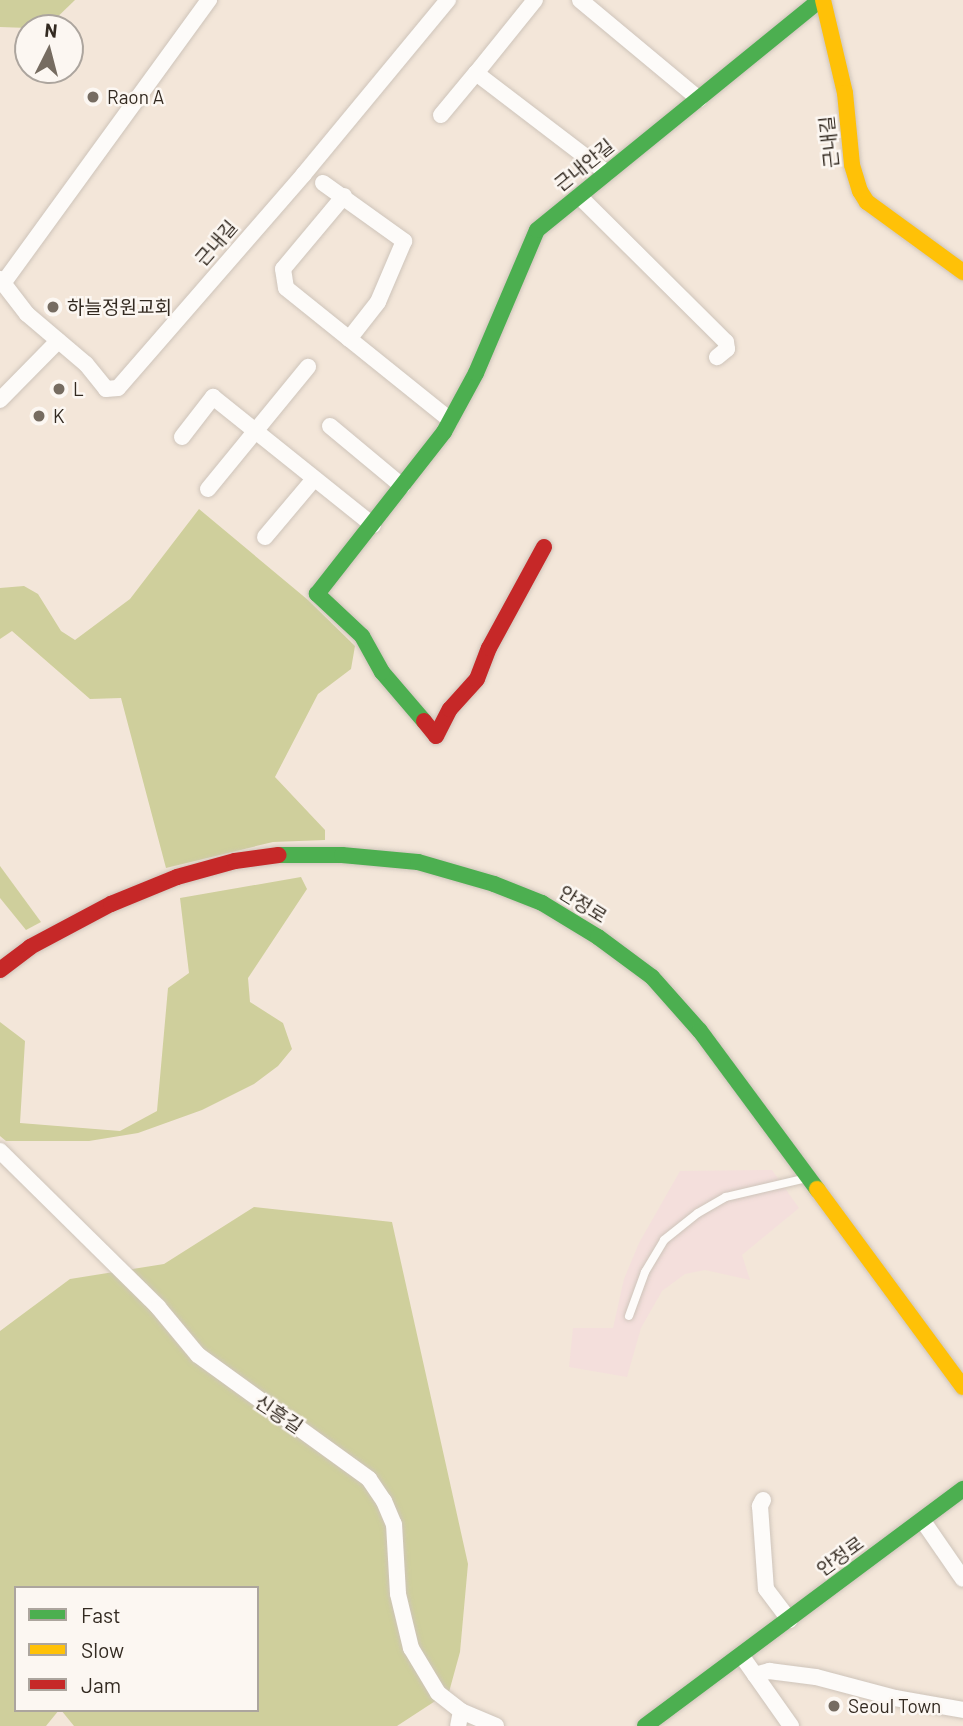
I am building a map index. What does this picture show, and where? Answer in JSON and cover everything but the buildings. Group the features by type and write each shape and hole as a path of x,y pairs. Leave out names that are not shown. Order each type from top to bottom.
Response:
{"street":[{"name":"근내길","path":"209,0 2,280 27,314 86,364 106,389 118,388 304,174 448,0"},
{"path":"441,115 536,0"},
{"path":"580,0 699,99"},
{"name":"근내길","path":"825,1 845,93 852,165 860,191 867,202 963,272"},
{"name":"근내안길","path":"544,547 489,648 477,679 450,709 436,736 382,672 362,636 317,594 373,525 450,420 475,373 537,230 825,1"},
{"path":"476,73 607,173"},
{"path":"323,183 404,241 378,302 349,338"},
{"path":"344,196 283,269 286,288 450,420"},
{"path":"579,196 726,342 727,349 718,357"},
{"path":"0,400 58,341"},
{"path":"208,489 308,367"},
{"path":"182,437 213,397 373,525"},
{"path":"330,426 402,486"},
{"path":"265,537 314,479"},
{"name":"안정로","path":"0,970 30,947 111,904 177,877 224,864 290,854 342,855 418,862 494,884 542,903 598,937 652,977 700,1031 963,1387"},
{"name":"신흥길","path":"0,1151 158,1307 198,1355 369,1479 384,1501 394,1524 398,1594 411,1648 438,1693 460,1718 496,1726"},
{"name":"안정로","path":"645,1726 963,1489"},
{"path":"763,1500 760,1506 766,1589 789,1620"},
{"path":"923,1521 963,1579"},
{"path":"741,1655 791,1726"},
{"path":"755,1675 769,1671 816,1677 895,1698 963,1710"}],"lane":[{"path":"628,1316 645,1272 664,1240 698,1213 726,1197 807,1178"}],"shaded area":[{"path":"772,1170 799,1208 742,1255 750,1280 705,1270 685,1274 662,1291 641,1328 627,1377 569,1367 573,1328 613,1328 624,1279 639,1243 680,1171"}],"green space":[{"path":"0,0 75,0 60,14 14,14 14,28 0,27"},
{"path":"199,509 308,600 355,646 351,669 318,694 275,777 325,830 325,840 273,842 166,868 121,698 90,699 12,631 0,639 0,588 24,586 38,594 61,631 75,640 130,599"},
{"path":"0,866 41,922 26,930 0,898"},
{"path":"301,877 307,889 248,978 250,1002 283,1023 292,1049 278,1066 254,1084 202,1110 138,1133 89,1141 6,1141 0,1136 0,1022 25,1041 20,1123 120,1131 157,1111 168,988 189,973 180,898"},
{"path":"254,1207 392,1222 468,1564 460,1652 449,1692 397,1726 74,1726 63,1712 259,1712 259,1586 14,1586 14,1712 57,1712 46,1726 0,1726 0,1331 70,1279 164,1264"}],"traffic: fast":[{"path":"424,721 382,672 362,636 317,594 444,432 476,373 537,230 820,0"},
{"path":"279,855 342,855 418,862 494,884 542,903 598,937 652,977 700,1031 817,1189"},
{"path":"645,1726 963,1489"}],"traffic: slow":[{"path":"823,0 845,93 852,165 860,191 867,202 963,272"},
{"path":"817,1189 963,1387"}],"traffic: jam":[{"path":"424,721 436,736 450,709 477,679 489,648 544,547"},
{"path":"0,970 30,947 111,904 177,877 235,861 279,855"}],"place":[{"name":"Raon A","path":"93,97"},
{"name":"하늘정원교회","path":"53,307"},
{"name":"L","path":"59,389"},
{"name":"K","path":"39,416"},
{"name":"Seoul Town","path":"834,1706"}]}
